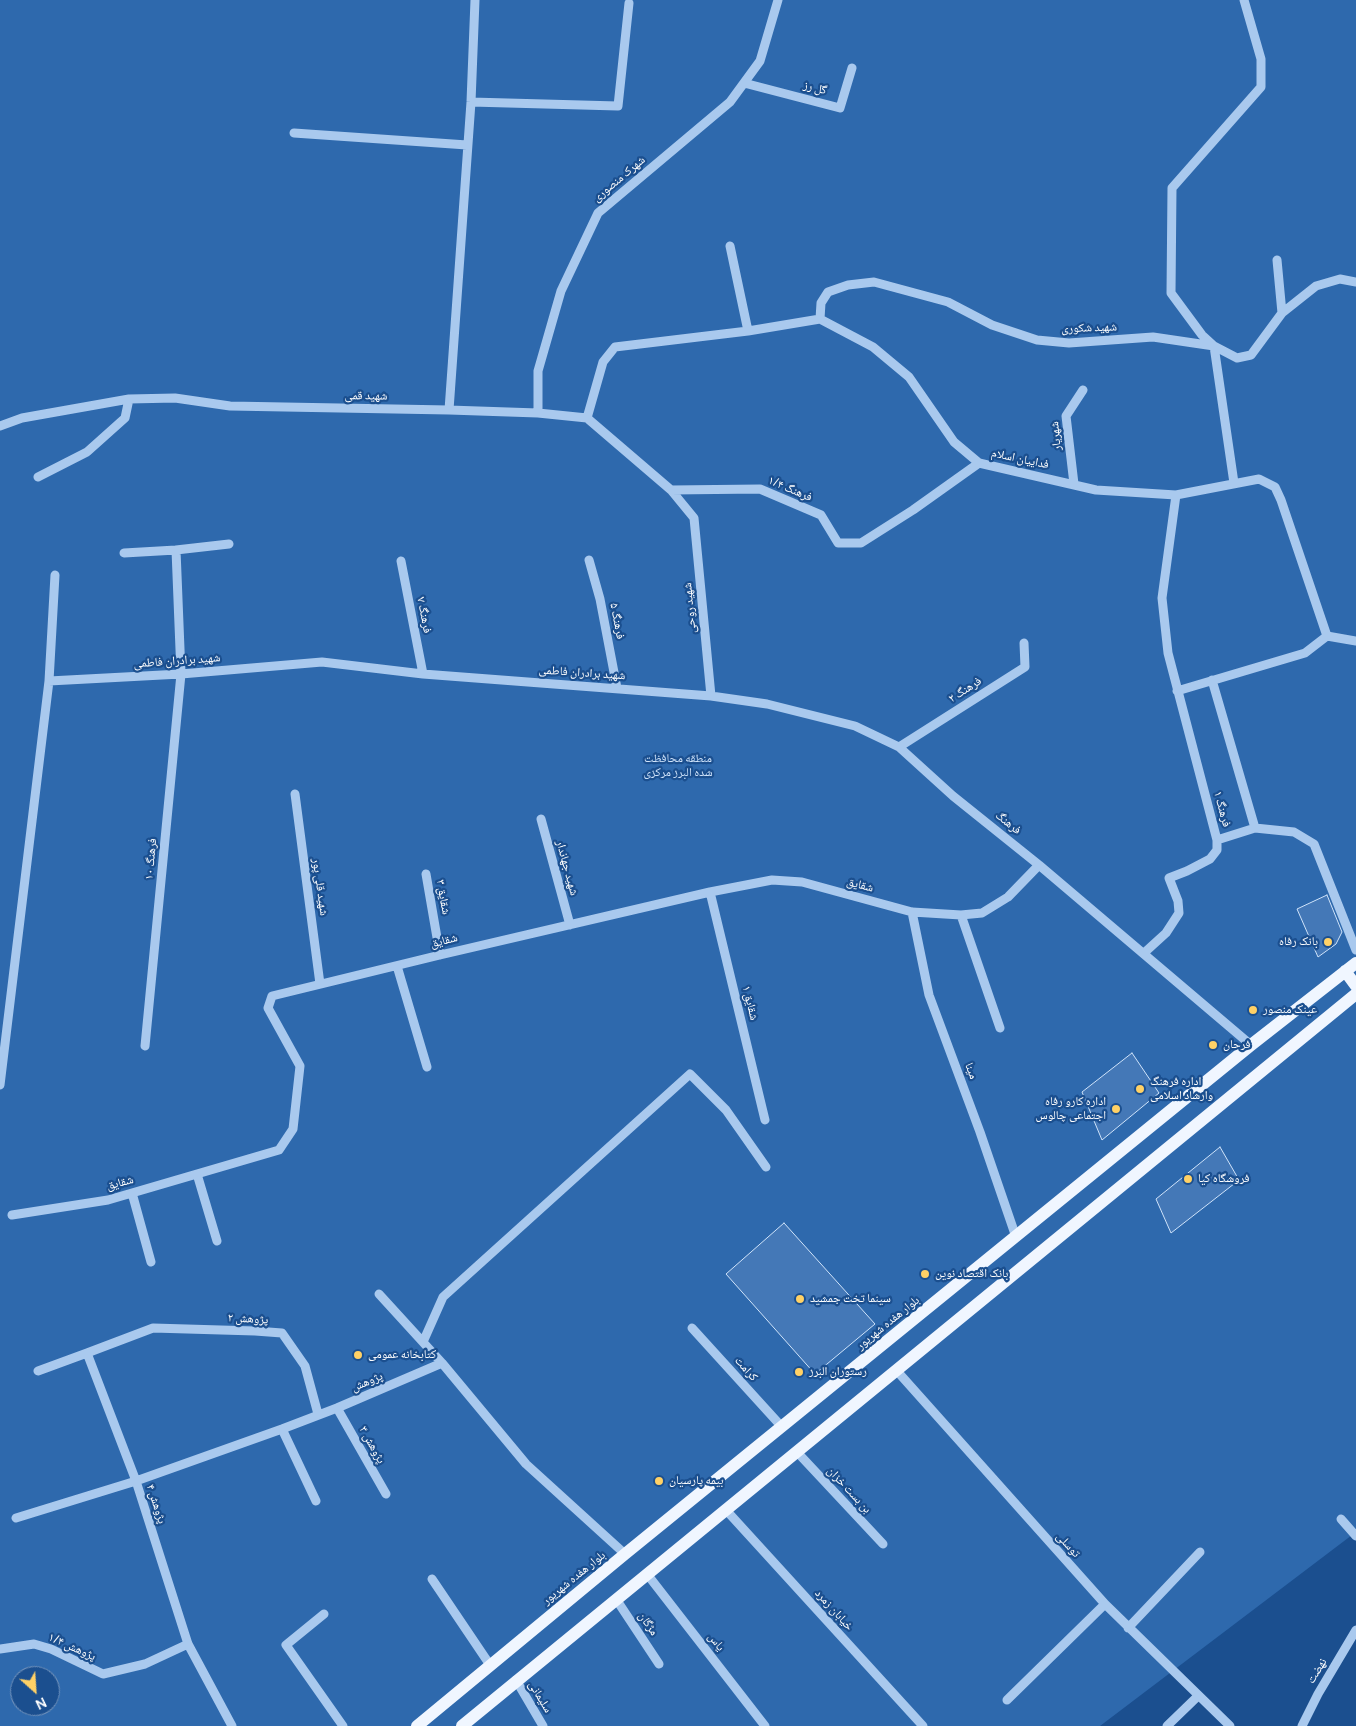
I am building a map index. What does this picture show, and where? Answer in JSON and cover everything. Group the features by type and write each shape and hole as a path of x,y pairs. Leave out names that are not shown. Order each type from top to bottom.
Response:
{"main road":[{"name":"بلوار هفده شهریور","path":"417,1726 625,1554 1356,962"},
{"path":"1345,971 1356,986"},
{"path":"462,1726 1356,994"}],"street":[{"path":"449,410 471,102 475,0"},
{"name":"شهرک منصوری","path":"538,413 538,371 561,291 598,213 730,102 760,61 778,0"},
{"path":"1234,483 1214,346 1202,335 1171,294 1172,188 1261,87 1261,59 1244,0"},
{"path":"471,102 618,106 629,3"},
{"name":"گل رز","path":"744,83 840,108 852,68"},
{"path":"294,133 467,145"},
{"path":"730,246 748,331"},
{"path":"1277,260 1282,313"},
{"name":"شهید شکوری","path":"820,319 821,303 828,292 848,284 874,282 948,302 992,325 1037,340 1069,343 1153,338 1214,346 1237,358 1251,355 1282,313 1316,286 1340,279 1356,282"},
{"path":"671,490 587,418 603,362 615,347 748,331 820,319"},
{"name":"فداییان اسلام","path":"820,319 873,347 909,377 954,442 979,463 1096,490 1176,495 1259,479 1275,487 1326,636"},
{"name":"شهریار","path":"1074,484 1066,416 1084,390"},
{"name":"شهید قمی","path":"0,426 22,418 129,399 174,398 230,406 449,410 538,413 587,418"},
{"path":"38,476 87,452 125,418 129,399"},
{"name":"فرهنگ ۱/۴","path":"671,490 760,488 821,515 838,543 861,543 913,510 979,463"},
{"name":"شهید روحی","path":"671,490 694,518 711,696"},
{"name":"فرهنگ ۱","path":"1144,953 1166,933 1179,913 1178,901 1169,878 1210,860 1217,850 1217,840 1168,653 1162,598 1176,495"},
{"path":"124,553 229,544"},
{"name":"فرهنگ ۱۰","path":"146,1046 181,674 176,550"},
{"name":"فرهنگ ۵","path":"589,560 600,598 617,688"},
{"name":"فرهنگ ۷","path":"401,561 423,674"},
{"path":"0,1085 49,681 55,575"},
{"path":"1177,692 1305,653 1326,636 1356,641"},
{"name":"فرهنگ ۲","path":"899,747 1024,667 1024,643"},
{"name":"شهید برادران فاطمی","path":"49,681 181,674 322,662 423,674 711,696"},
{"path":"1212,680 1255,828"},
{"name":"فرهنگ","path":"711,696 767,704 855,726 899,747 953,796 1039,865 1252,1045"},
{"name":"شهید قلی پور","path":"295,794 320,984"},
{"name":"شهید جهاندار","path":"541,819 570,925"},
{"path":"1217,840 1255,828 1294,832 1314,844 1356,950"},
{"name":"شقایق","path":"12,1215 108,1200 279,1150 293,1129 300,1066 268,1008 272,996 710,892 772,880 802,882 912,912 961,915 982,913 1008,897 1039,865"},
{"name":"شقایق ۳","path":"426,874 440,955"},
{"name":"شقایق ۱","path":"710,892 765,1120"},
{"name":"مینا","path":"912,912 929,995 980,1132 1016,1237"},
{"path":"961,915 1000,1028"},
{"path":"397,966 427,1067"},
{"path":"423,1342 443,1297 690,1074 726,1110 766,1167"},
{"path":"197,1174 217,1241"},
{"path":"132,1193 151,1262"},
{"path":"379,1294 442,1363 526,1464 625,1554"},
{"name":"پژوهش ۲","path":"87,1353 153,1328 282,1333 305,1366 318,1414"},
{"name":"کرامت","path":"692,1328 782,1427"},
{"path":"38,1372 87,1353"},
{"name":"پژوهش ۴","path":"87,1353 136,1482 188,1644 232,1726"},
{"name":"پژوهش","path":"16,1518 136,1482 282,1429 338,1408 442,1363"},
{"name":"توسلی","path":"897,1371 1105,1604 1230,1726"},
{"name":"پژوهش ۳","path":"338,1408 386,1494"},
{"path":"282,1429 316,1501"},
{"name":"بن بست خزان","path":"797,1452 883,1544"},
{"name":"خیابان زمرد","path":"726,1510 923,1726"},
{"path":"1341,1519 1356,1536"},
{"path":"1128,1628 1200,1552"},
{"name":"یاس","path":"647,1574 765,1726"},
{"path":"432,1578 490,1665"},
{"name":"مژگان","path":"616,1599 659,1664"},
{"path":"1007,1700 1105,1604"},
{"path":"324,1614 286,1645 343,1726"},
{"name":"نهضت","path":"1302,1726 1318,1694 1356,1630"},
{"name":"پژوهش ۱/۴","path":"0,1649 34,1644 51,1649 103,1674 145,1664 188,1644"},
{"name":"سلیمانی","path":"516,1680 544,1726"},
{"path":"1168,1726 1198,1696"}],"green space":[{"name":"منطقه محافظت شده البرز مرکزی","path":"0,0 1356,0 1356,1532 1100,1726 0,1726"}],"building":[{"path":"1327,895 1342,932 1336,944 1318,957 1297,909"},
{"path":"1132,1053 1159,1093 1102,1140 1082,1092"},
{"path":"1220,1147 1239,1180 1171,1233 1156,1199"},
{"name":"سینما تخت جمشید","path":"784,1223 875,1324 815,1374 726,1274"}],"place":[{"name":"بانک رفاه","path":"1328,942"},
{"name":"عینک منصور","path":"1253,1010"},
{"name":"فرحان","path":"1213,1045"},
{"name":"اداره فرهنگ وارشاد اسلامی","path":"1140,1089"},
{"name":"اداره کارو رفاه اجتماعی چالوس","path":"1116,1109"},
{"name":"فروشگاه کیا","path":"1188,1179"},
{"name":"بانک اقتصاد نوین","path":"925,1274"},
{"name":"سینما تخت جمشید","path":"800,1299"},
{"name":"کتابخانه عمومی","path":"358,1355"},
{"name":"رستوران البرز","path":"799,1372"},
{"name":"بیمه پارسیان","path":"659,1481"}]}
